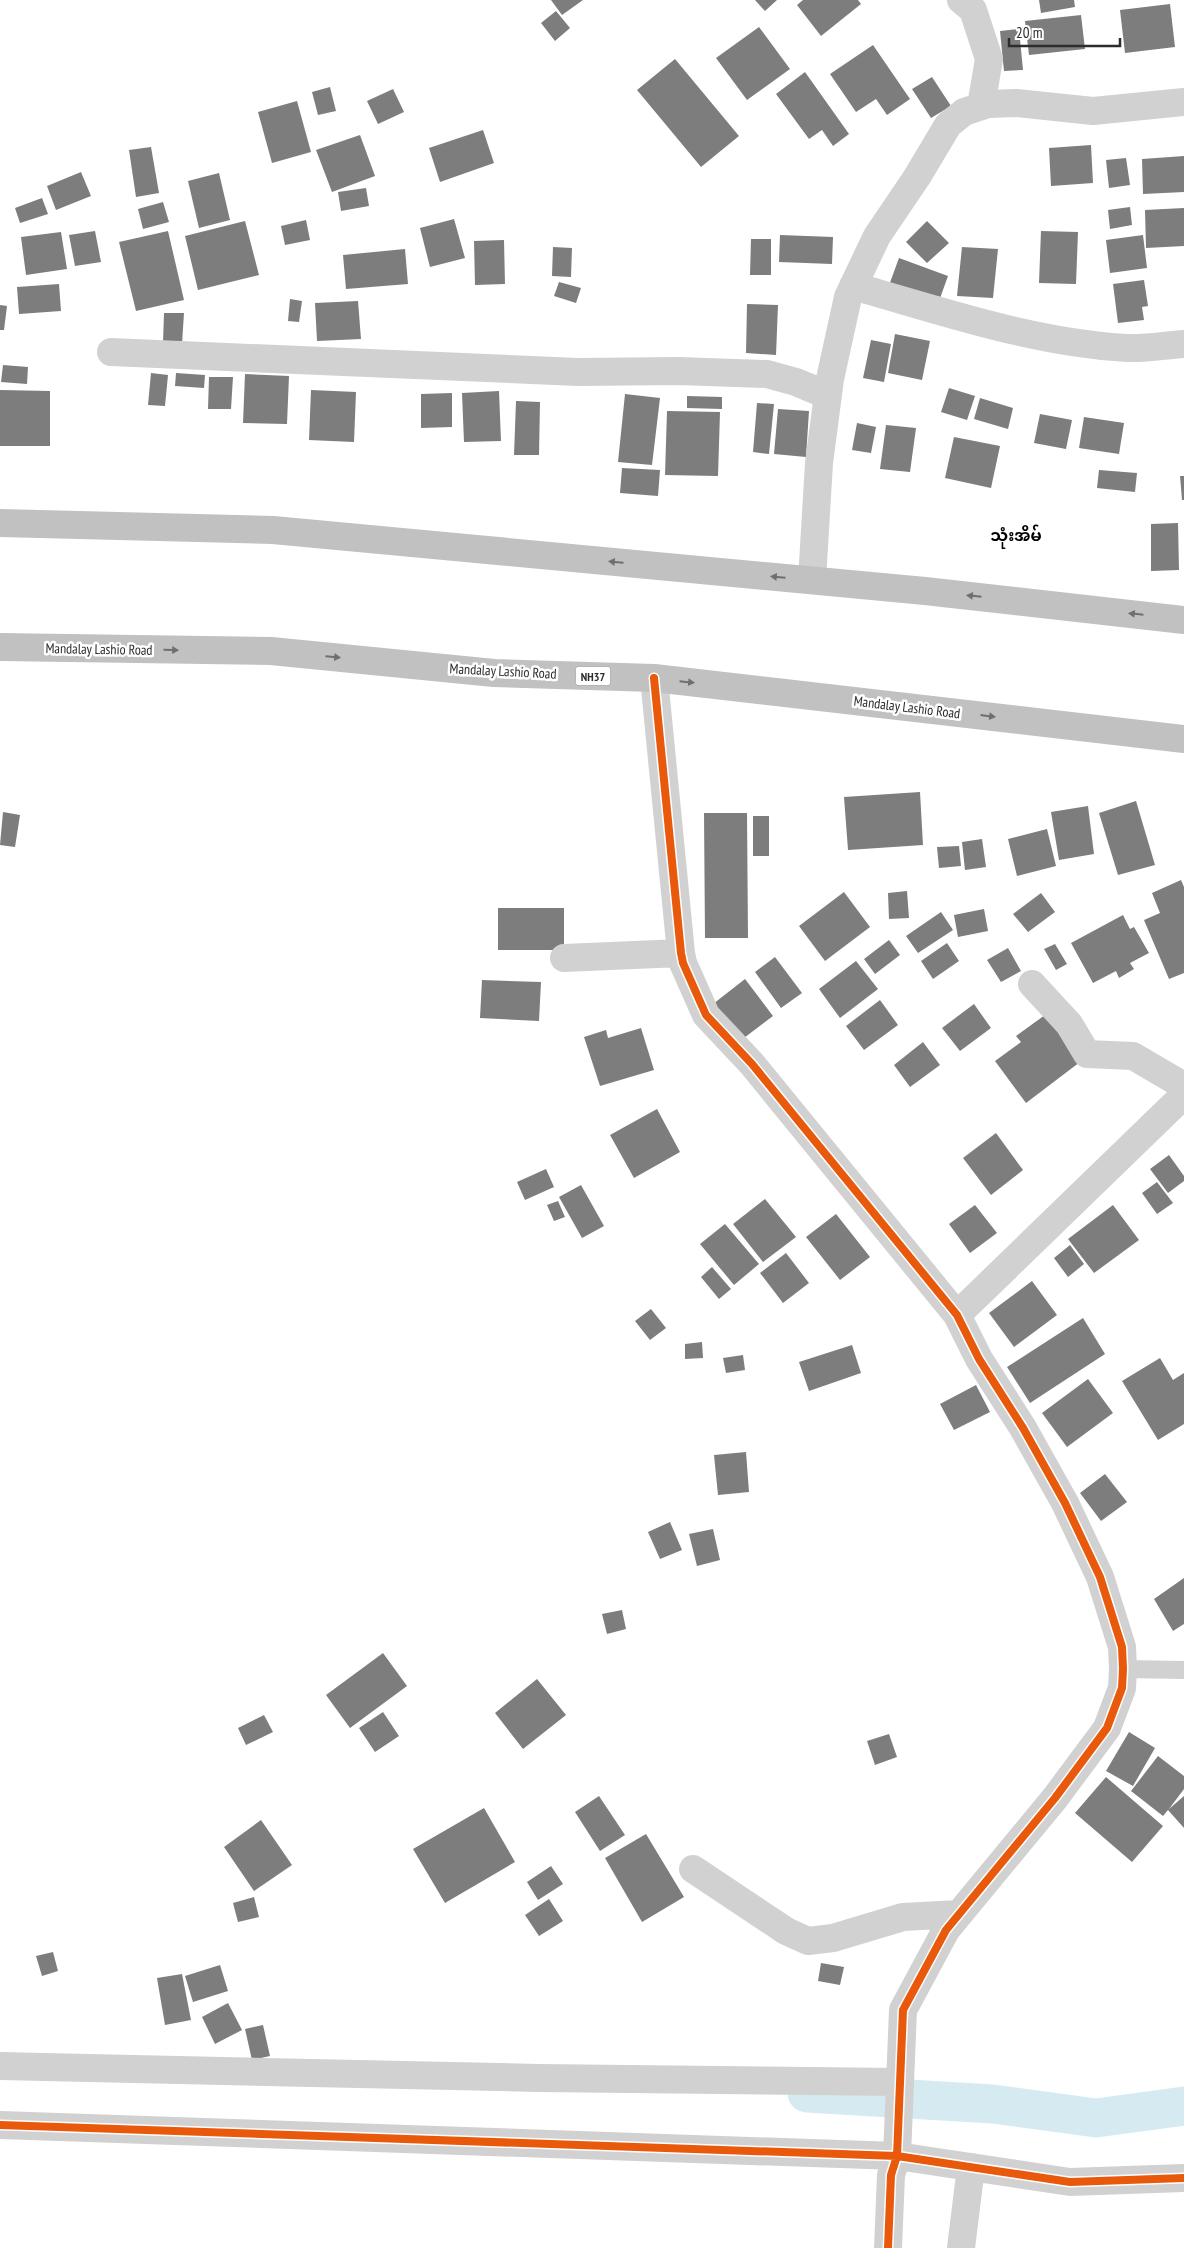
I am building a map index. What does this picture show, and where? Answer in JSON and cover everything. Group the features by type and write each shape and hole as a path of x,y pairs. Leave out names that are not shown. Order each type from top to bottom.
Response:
{"highway":[{"path":"0,522 273,530 812,580 1184,620"},
{"name":"Mandalay Lashio Road","path":"0,647 271,651 494,672 654,678 1184,739"}],"street":[{"path":"961,0 973,10 989,59 981,106"},
{"path":"812,580 819,463 827,395 848,296 877,236 948,125 964,112 988,104 1016,103 1093,111 1184,102"},
{"path":"852,286 977,321 1070,342 1129,348 1184,344"},
{"path":"111,352 578,372 678,371 767,374 796,382 827,395"},
{"path":"654,678 681,953 683,963 706,1015 752,1064 957,1314 978,1359 1024,1428 1066,1503 1100,1577 1122,1647 1122,1688 1107,1728 1056,1798 946,1930 903,2010 897,2150 891,2175 888,2248"},
{"path":"564,958 681,953"},
{"path":"1032,984 1069,1024 1087,1054 1133,1056 1184,1086"},
{"path":"957,1314 1184,1095"},
{"path":"693,1869 786,1931 808,1941 833,1938 903,1917 959,1914"},
{"path":"0,2066 539,2078 899,2094"},
{"path":"0,2125 897,2150 971,2167 1070,2182 1184,2178"},
{"path":"961,2248 971,2167"}],"lane":[{"path":"1123,1669 1184,1670"}],"building":[{"path":"551,0 583,0 562,15"},
{"path":"755,0 777,0 765,11"},
{"path":"803,0 858,0 861,4 821,36 797,5"},
{"path":"1039,0 1074,0 1075,7 1041,13"},
{"path":"1170,4 1175,47 1125,53 1120,10"},
{"path":"556,11 570,28 555,41 541,23"},
{"path":"1081,15 1085,49 1029,55 1025,21"},
{"path":"759,27 790,69 747,100 716,58"},
{"path":"1019,29 1023,70 1004,71 1000,31"},
{"path":"873,45 910,99 887,115 876,99 856,112 830,74"},
{"path":"675,59 739,136 701,167 637,90"},
{"path":"805,72 849,134 833,146 822,130 809,139 776,94"},
{"path":"932,77 951,106 931,118 912,89"},
{"path":"330,87 336,111 318,115 312,92"},
{"path":"393,89 404,112 378,124 367,101"},
{"path":"297,101 311,152 272,163 258,112"},
{"path":"483,130 494,163 440,182 429,148"},
{"path":"360,135 375,176 332,192 316,150"},
{"path":"1091,145 1093,183 1051,186 1049,148"},
{"path":"151,147 159,193 136,197 129,150"},
{"path":"1184,156 1184,192 1143,194 1142,159"},
{"path":"1126,158 1130,185 1109,188 1106,160"},
{"path":"81,172 91,196 56,210 47,186"},
{"path":"219,173 230,220 199,228 188,181"},
{"path":"366,188 369,206 341,211 338,192"},
{"path":"42,198 48,214 20,223 15,208"},
{"path":"163,202 169,222 143,229 138,209"},
{"path":"1130,207 1132,225 1110,229 1108,210"},
{"path":"1184,208 1184,246 1146,248 1145,210"},
{"path":"454,219 465,258 430,267 420,228"},
{"path":"306,220 310,240 285,245 281,226"},
{"path":"245,221 259,275 198,290 185,236"},
{"path":"927,221 949,243 927,263 906,242"},
{"path":"95,231 101,262 75,266 69,235"},
{"path":"168,231 184,300 136,311 119,242"},
{"path":"1041,231 1078,232 1076,284 1039,283"},
{"path":"61,232 67,269 26,275 21,237"},
{"path":"780,235 833,237 832,264 779,262"},
{"path":"1143,235 1147,268 1110,273 1106,240"},
{"path":"751,239 771,239 771,275 750,275"},
{"path":"504,240 505,284 475,285 474,241"},
{"path":"553,247 572,248 571,277 552,276"},
{"path":"962,247 998,249 993,298 957,296"},
{"path":"405,249 408,284 346,289 343,255"},
{"path":"899,258 948,276 939,301 888,288"},
{"path":"1144,280 1148,306 1142,307 1144,320 1118,323 1113,284"},
{"path":"559,282 581,288 576,303 554,296"},
{"path":"59,284 61,311 19,314 17,287"},
{"path":"290,299 302,301 299,322 288,321"},
{"path":"358,301 361,339 317,341 315,303"},
{"path":"747,304 778,305 776,355 746,353"},
{"path":"0,305 7,306 4,330 0,330"},
{"path":"164,313 184,313 182,344 163,343"},
{"path":"895,334 930,341 922,380 888,373"},
{"path":"871,340 891,344 884,382 863,378"},
{"path":"3,365 28,367 27,384 1,382"},
{"path":"151,373 168,375 165,406 148,405"},
{"path":"176,373 205,375 204,388 175,386"},
{"path":"245,374 289,376 287,424 243,423"},
{"path":"209,377 233,377 231,409 208,409"},
{"path":"949,388 975,396 967,420 941,412"},
{"path":"0,390 50,391 50,446 0,446"},
{"path":"311,390 356,392 354,442 309,440"},
{"path":"499,391 501,441 464,442 462,393"},
{"path":"452,393 452,427 421,428 421,394"},
{"path":"625,394 660,398 652,465 618,462"},
{"path":"687,396 722,397 722,409 687,408"},
{"path":"980,398 1013,408 1008,429 974,419"},
{"path":"516,401 540,402 539,455 514,455"},
{"path":"757,403 774,404 769,454 753,452"},
{"path":"778,409 809,411 806,457 774,454"},
{"path":"667,411 720,412 718,476 665,475"},
{"path":"1040,414 1072,420 1066,449 1034,443"},
{"path":"1084,417 1124,423 1119,454 1079,448"},
{"path":"857,423 876,427 871,453 852,450"},
{"path":"886,425 916,428 910,472 880,469"},
{"path":"954,437 1000,446 991,488 945,478"},
{"path":"622,468 660,470 658,496 620,493"},
{"path":"1099,470 1137,473 1135,492 1097,488"},
{"path":"1180,476 1184,476 1184,500 1182,500"},
{"path":"1178,523 1179,570 1151,571 1151,524"},
{"path":"920,792 923,845 848,850 844,797"},
{"path":"1136,801 1155,865 1118,875 1099,813"},
{"path":"1088,806 1094,854 1059,860 1051,812"},
{"path":"3,812 20,815 15,847 0,845"},
{"path":"704,813 747,813 748,938 705,938"},
{"path":"753,816 769,816 769,856 753,856"},
{"path":"1047,829 1056,866 1017,876 1008,839"},
{"path":"982,839 986,867 965,870 962,842"},
{"path":"959,846 961,866 939,868 937,847"},
{"path":"1181,880 1184,887 1184,973 1169,979 1144,920 1160,913 1152,893"},
{"path":"907,891 909,918 889,919 888,893"},
{"path":"844,892 870,927 825,961 799,926"},
{"path":"1041,893 1055,912 1028,932 1013,914"},
{"path":"498,908 564,908 564,950 498,950"},
{"path":"984,909 988,931 958,937 954,915"},
{"path":"941,912 953,930 918,953 906,936"},
{"path":"1123,915 1130,929 1134,927 1149,953 1130,963 1134,969 1119,978 1116,971 1093,983 1071,943"},
{"path":"889,940 900,955 875,974 864,959"},
{"path":"947,943 959,961 933,979 921,961"},
{"path":"1055,944 1067,964 1056,970 1044,949"},
{"path":"1008,948 1021,971 1001,982 987,960"},
{"path":"775,957 802,993 781,1008 755,972"},
{"path":"856,961 878,989 840,1018 819,989"},
{"path":"745,979 773,1016 740,1041 713,1004"},
{"path":"482,980 541,982 539,1021 480,1018"},
{"path":"880,1000 898,1025 864,1050 846,1026"},
{"path":"974,1004 991,1028 960,1051 942,1028"},
{"path":"1045,1015 1080,1062 1026,1103 995,1061 1021,1042 1016,1036"},
{"path":"641,1028 654,1070 600,1086 584,1037 606,1030 608,1038"},
{"path":"923,1042 940,1065 910,1087 894,1065"},
{"path":"657,1109 680,1152 634,1178 610,1135"},
{"path":"996,1133 1023,1170 991,1195 963,1158"},
{"path":"1169,1155 1184,1176 1184,1181 1168,1193 1150,1169"},
{"path":"546,1169 554,1187 525,1200 517,1182"},
{"path":"1157,1182 1173,1203 1157,1214 1142,1193"},
{"path":"581,1185 604,1226 582,1238 559,1197"},
{"path":"765,1199 796,1237 763,1262 733,1224"},
{"path":"558,1201 565,1217 554,1221 547,1205"},
{"path":"975,1205 997,1233 970,1253 949,1224"},
{"path":"1113,1205 1139,1240 1094,1273 1068,1239"},
{"path":"836,1214 870,1257 840,1280 806,1237"},
{"path":"725,1224 759,1264 734,1285 700,1244"},
{"path":"1070,1245 1084,1264 1068,1277 1054,1258"},
{"path":"786,1253 809,1283 783,1303 760,1273"},
{"path":"712,1267 731,1289 719,1299 701,1277"},
{"path":"1032,1281 1057,1315 1014,1347 989,1313"},
{"path":"651,1309 666,1328 650,1340 635,1321"},
{"path":"1083,1318 1105,1354 1030,1403 1007,1367"},
{"path":"702,1342 703,1358 685,1359 685,1344"},
{"path":"852,1345 861,1373 809,1391 799,1362"},
{"path":"743,1355 745,1370 726,1373 723,1358"},
{"path":"1160,1358 1173,1380 1184,1373 1184,1424 1158,1440 1122,1381"},
{"path":"1088,1379 1113,1413 1067,1447 1042,1413"},
{"path":"976,1385 990,1412 954,1430 940,1404"},
{"path":"746,1452 749,1492 718,1495 714,1455"},
{"path":"1105,1474 1127,1502 1101,1521 1080,1493"},
{"path":"670,1522 682,1550 660,1559 648,1532"},
{"path":"713,1529 720,1560 697,1566 689,1534"},
{"path":"1184,1578 1184,1624 1173,1631 1154,1599"},
{"path":"622,1610 626,1629 607,1634 602,1614"},
{"path":"383,1653 407,1686 350,1728 326,1695"},
{"path":"537,1679 566,1715 523,1749 495,1713"},
{"path":"383,1712 399,1736 375,1752 359,1728"},
{"path":"264,1715 273,1732 246,1745 238,1728"},
{"path":"1129,1732 1155,1748 1133,1786 1106,1771"},
{"path":"889,1734 897,1757 875,1765 867,1741"},
{"path":"1158,1756 1184,1776 1184,1789 1169,1809 1184,1796 1184,1828 1168,1810 1163,1816 1131,1791"},
{"path":"1106,1777 1163,1826 1132,1862 1075,1813"},
{"path":"599,1796 625,1835 600,1851 575,1812"},
{"path":"484,1808 515,1862 445,1903 413,1849"},
{"path":"261,1820 292,1865 254,1891 224,1847"},
{"path":"646,1834 684,1897 642,1922 605,1858"},
{"path":"551,1866 563,1884 538,1900 527,1882"},
{"path":"254,1897 259,1917 238,1922 233,1903"},
{"path":"549,1899 563,1921 539,1936 525,1915"},
{"path":"53,1952 58,1971 42,1976 36,1956"},
{"path":"821,1963 844,1967 840,1985 818,1981"},
{"path":"220,1965 228,1991 193,2002 185,1976"},
{"path":"182,1974 191,2020 165,2025 157,1978"},
{"path":"228,2003 242,2030 215,2044 202,2017"},
{"path":"263,2025 270,2056 252,2060 245,2029"}],"waterway":[{"path":"807,2093 993,2104 1096,2118 1184,2106"}],"cycle path":[{"path":"654,678 681,953 683,963 706,1015 752,1064 957,1315 979,1359 1023,1428 1065,1503 1100,1577 1122,1647 1122,1688 1107,1728 1055,1798 946,1930 903,2010 897,2156 891,2175 888,2248"},
{"path":"0,2125 897,2156 1070,2182 1184,2178"}],"district":[{"name":"သုံးအိမ်","path":"1016,535"}]}
